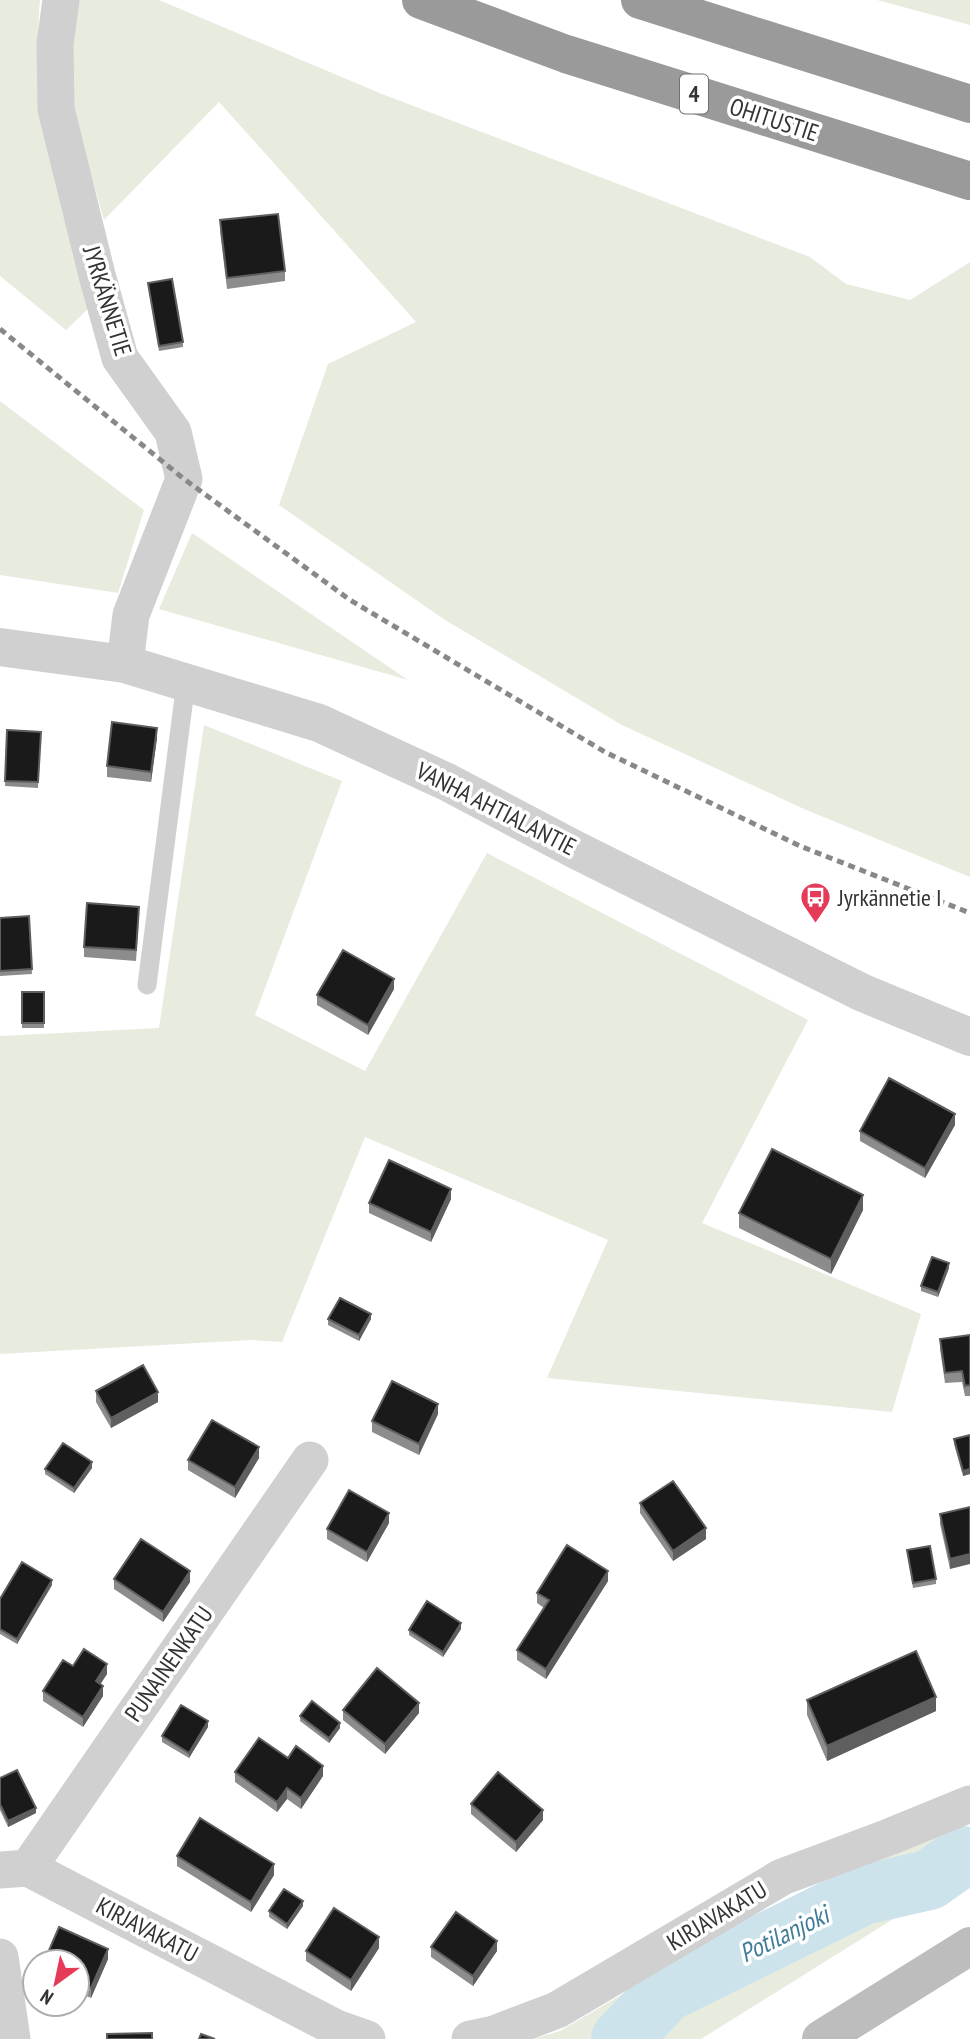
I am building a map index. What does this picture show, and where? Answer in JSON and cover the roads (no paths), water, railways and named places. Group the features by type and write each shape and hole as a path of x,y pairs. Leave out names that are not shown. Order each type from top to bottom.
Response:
{"highway":[{"name":"OHITUSTIE","path":"421,0 566,54 970,181"},
{"path":"640,0 970,104"}],"main road":[{"path":"821,2039 970,1946"}],"street":[{"name":"JYRKÄNNETIE","path":"61,0 55,44 56,109 97,275 120,358 173,432 184,479 131,615 125,664"},
{"name":"VANHA AHTIALANTIE","path":"0,647 125,664 330,729 447,782 576,850 863,993 970,1037"},
{"name":"PUNAINENKATU","path":"14,1869 310,1460"},
{"name":"KIRJAVAKATU","path":"470,2039 494,2034 557,2010 668,1947 782,1877 970,1804"},
{"name":"KIRJAVAKATU","path":"14,1869 336,2028 367,2039"},
{"path":"0,1956 12,2039"}],"lane":[{"path":"147,985 186,682"}],"waterway":[{"name":"Potilanjoki","path":"621,2039 666,1992 863,1895 929,1880 963,1856"}],"railway":[{"path":"0,329 184,479 350,600 605,752 800,846 970,913"}],"place":[{"name":"Jyrkännetie I","path":"815,925"}]}
